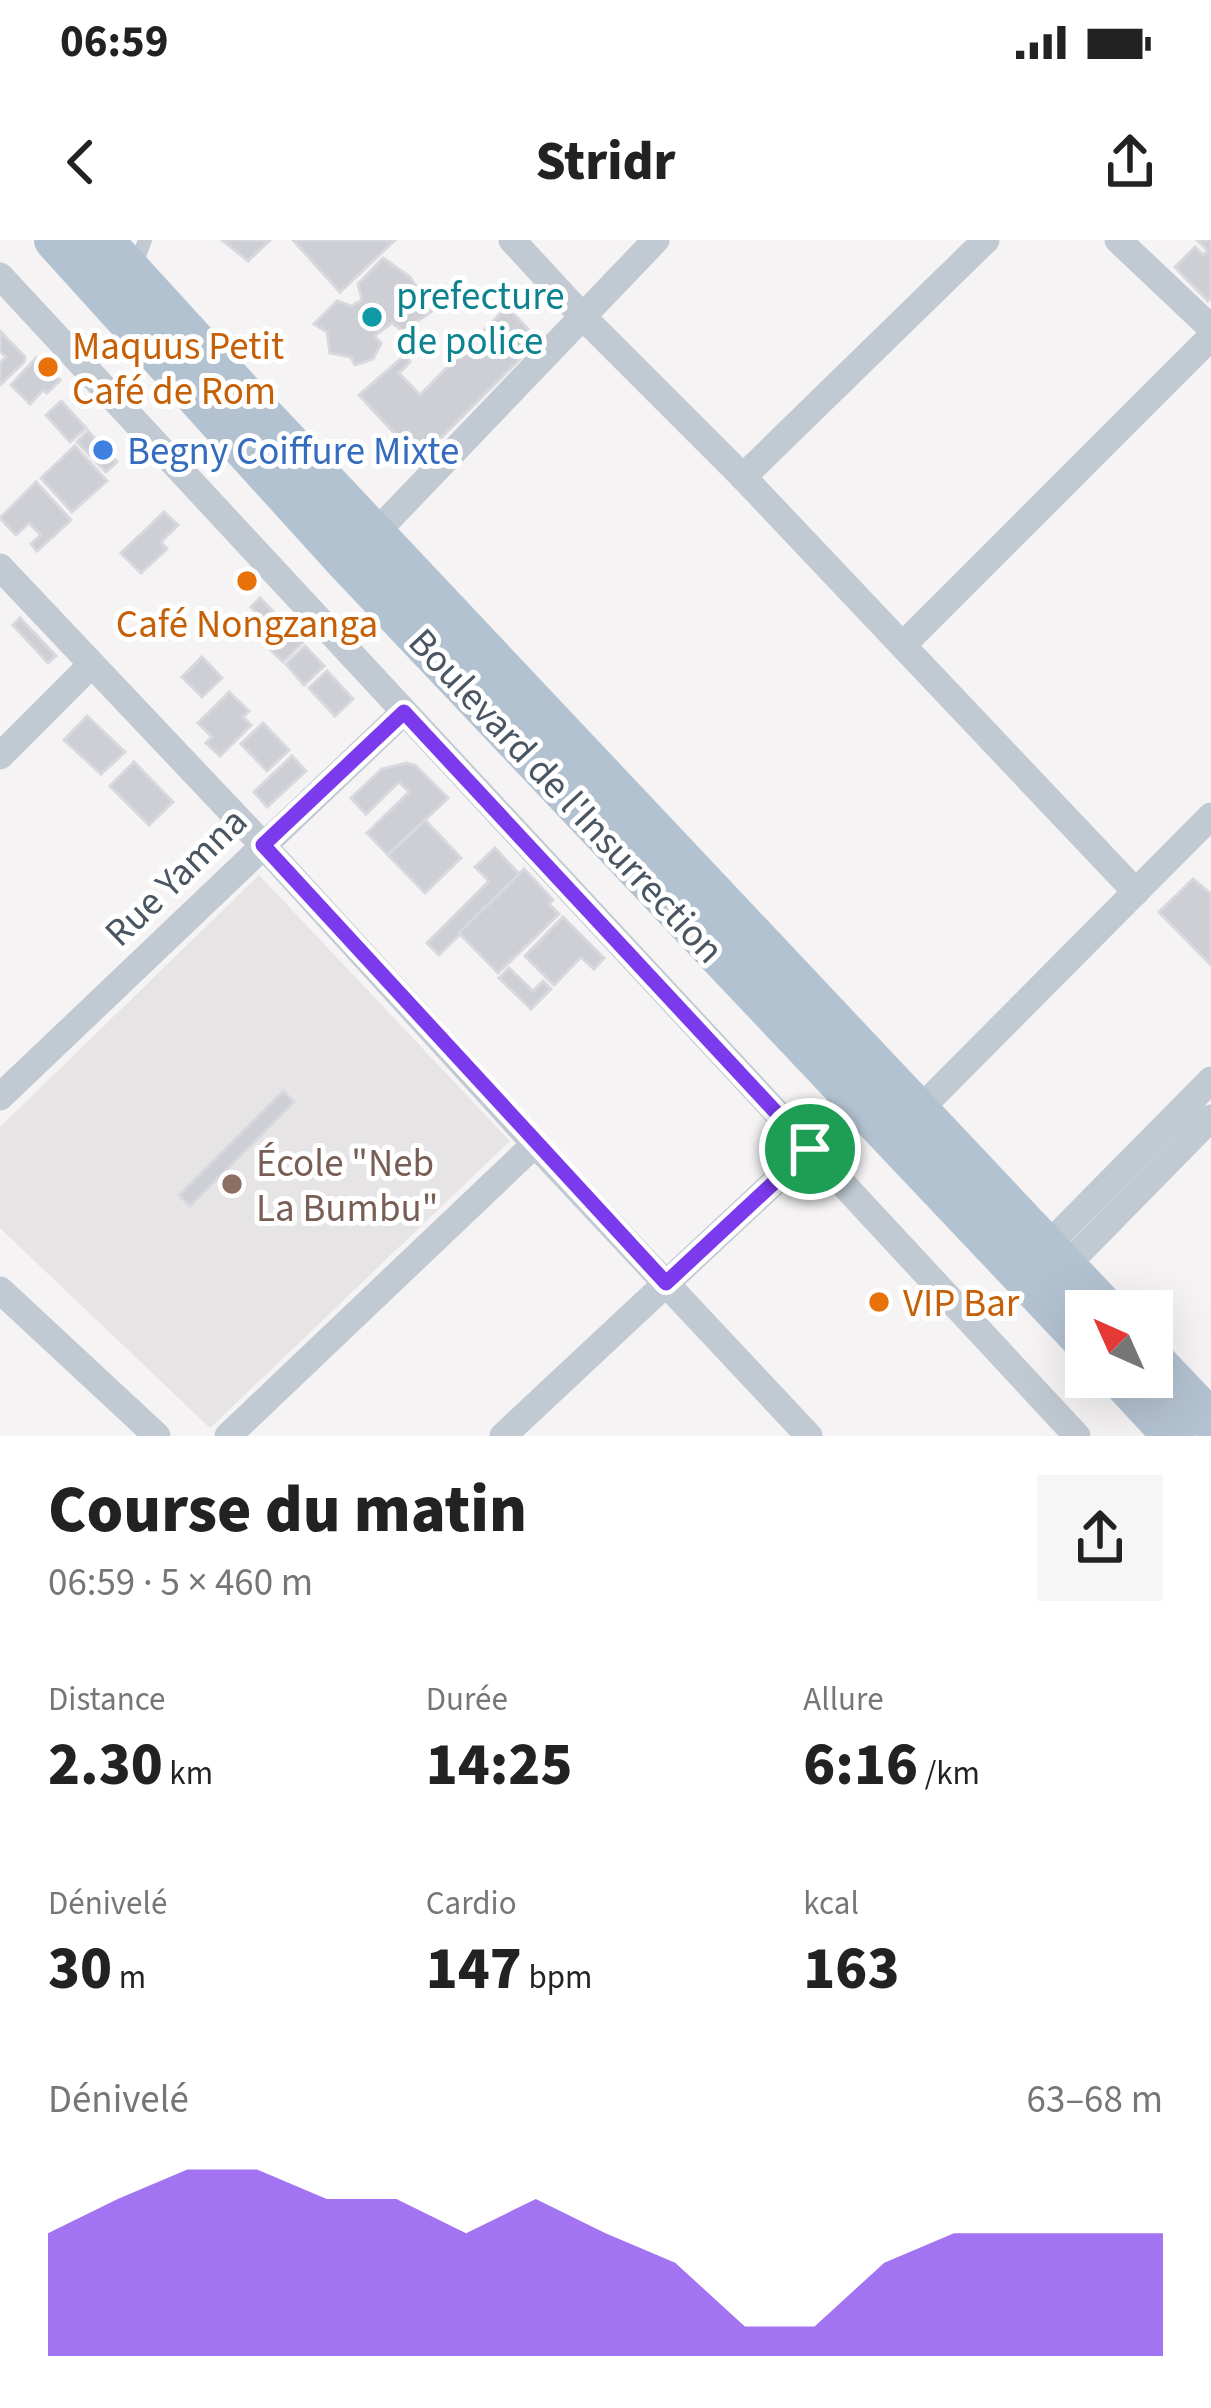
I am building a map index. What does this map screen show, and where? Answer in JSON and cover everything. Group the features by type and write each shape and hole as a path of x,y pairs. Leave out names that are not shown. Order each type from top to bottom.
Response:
{"main road":[{"name":"Boulevard de l'Insurrection","path":"56,240 918,1112 1042,1270 1065,1308"},
{"name":"Boulevard de l'Insurrection","path":"102,240 139,256 361,548 859,1103 1042,1270 1074,1290"},
{"path":"1173,1381 1211,1421"},
{"path":"1139,1398 1174,1436"}],"street":[{"path":"512,240 1136,892"},
{"path":"361,548 656,240"},
{"path":"743,477 986,240"},
{"path":"903,645 1211,332 1118,240"},
{"path":"0,276 1077,1436"},
{"path":"0,567 263,845 805,1435"},
{"path":"0,756 91,665"},
{"name":"Rue Yamna","path":"0,1097 404,712"},
{"path":"918,1112 1211,816"},
{"path":"1042,1270 1211,1080"},
{"path":"502,1436 859,1103"},
{"path":"1042,1270 1211,1118"},
{"path":"228,1436 535,1144"},
{"path":"0,1290 157,1436"}],"shaded area":[{"name":"École \"Neb La Bumbu\"","path":"259,875 510,1141 210,1428 0,1228 0,1127"}],"building":[{"path":"222,240 270,240 248,261"},
{"path":"293,240 395,240 340,292"},
{"path":"1197,240 1211,240 1208,301 1175,267 1195,247 1203,255 1208,251"},
{"name":"prefecture de police","path":"383,258 410,277 432,311 403,331 392,323 374,336 381,343 373,359 355,365 351,357 330,353 327,332 314,324 337,301 351,306 362,300 358,284"},
{"path":"507,307 531,332 531,348 427,452 411,451 359,395 404,356 410,362 399,373 420,395"},
{"path":"0,331 25,357 0,385 0,363 6,357 0,351"},
{"path":"36,358 60,380 30,404 11,385"},
{"path":"61,401 86,428 70,442 46,415"},
{"path":"88,431 117,462 106,472 77,442"},
{"path":"75,446 107,481 72,512 41,478"},
{"path":"36,482 71,520 37,551 31,544 41,535 29,523 16,535 0,518"},
{"path":"164,512 178,525 161,542 167,549 141,573 121,553"},
{"path":"260,598 281,620 272,629 251,607"},
{"path":"20,618 56,656 48,663 13,625"},
{"path":"284,625 302,643 283,662 265,644"},
{"path":"305,646 324,666 304,685 286,664"},
{"path":"202,657 222,678 202,697 182,677"},
{"path":"327,671 353,699 335,716 309,688"},
{"path":"229,692 249,711 243,717 251,725 220,756 206,743 212,737 198,723"},
{"path":"87,716 125,752 101,774 64,740"},
{"path":"263,723 289,750 267,771 241,744"},
{"path":"292,756 306,771 267,807 254,792"},
{"path":"134,762 173,802 149,825 110,786"},
{"path":"415,765 448,798 388,855 367,833 409,792 399,782 366,814 351,798 382,769"},
{"path":"425,820 461,858 425,893 388,855"},
{"path":"495,848 520,875 439,955 427,943 489,881 475,867"},
{"path":"524,869 553,900 549,904 559,914 498,973 459,933"},
{"path":"1193,879 1211,894 1211,965 1159,912"},
{"path":"563,917 604,958 594,969 581,957 554,985 525,956"},
{"path":"509,968 533,991 543,981 551,989 531,1009 499,978"},
{"path":"283,1091 294,1102 190,1206 179,1195"}],"place":[{"name":"prefecture de police","path":"372,317"},
{"name":"Maquus Petit Café de Rom","path":"48,367"},
{"name":"Begny Coiffure Mixte","path":"103,450"},
{"name":"Café Nongzanga","path":"247,581"},
{"name":"École \"Neb La Bumbu\"","path":"232,1184"},
{"name":"VIP Bar","path":"879,1302"}],"route":[{"path":"404,712 810,1149 666,1283 263,845 404,712"}]}
